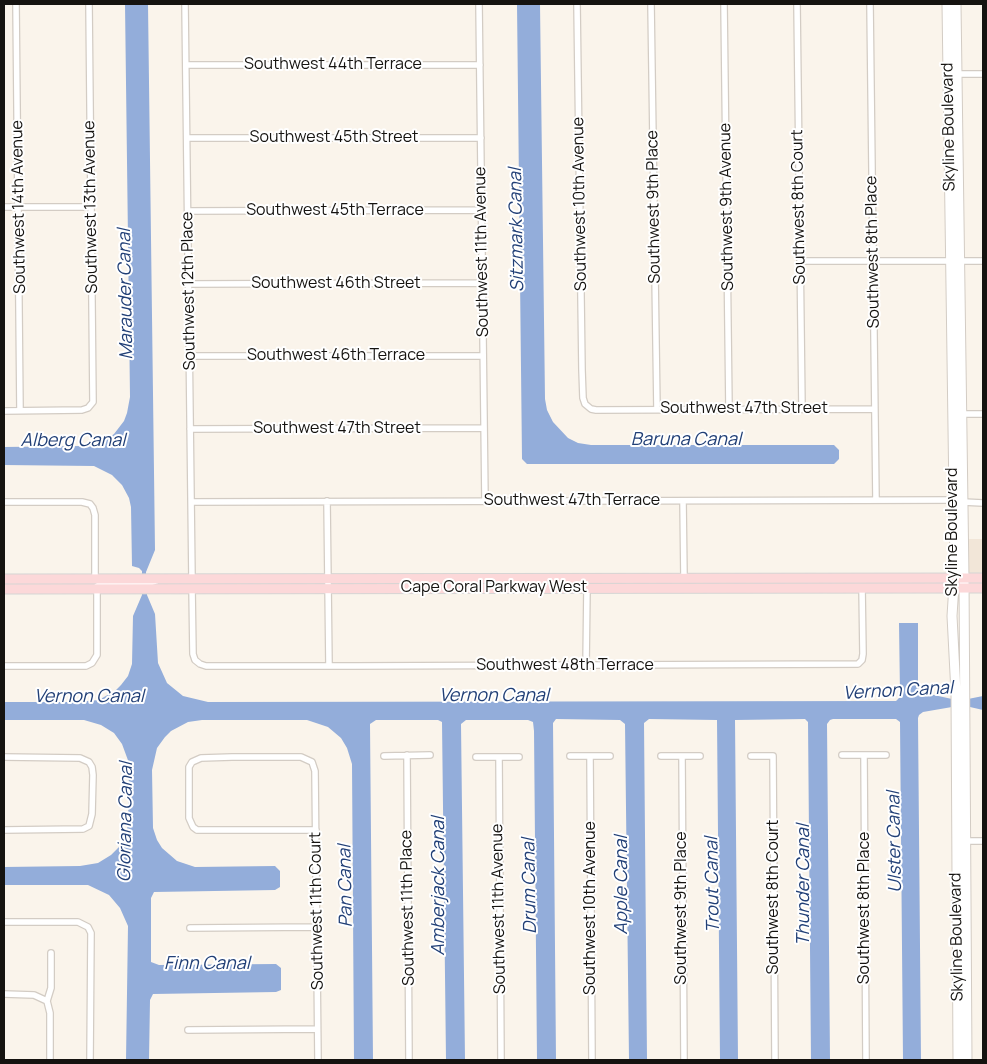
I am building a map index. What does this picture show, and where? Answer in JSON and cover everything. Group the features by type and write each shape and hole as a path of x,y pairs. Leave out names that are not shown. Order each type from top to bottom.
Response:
{"main road":[{"name":"Cape Coral Parkway West","path":"328,584 579,578 684,578 959,583 983,588"},
{"path":"514,588 530,583 575,583 578,582 579,578"},
{"path":"587,588 598,583 646,583 657,578"},
{"name":"Cape Coral Parkway West","path":"4,589 158,582 514,588 862,587 959,583 983,578"},
{"name":"Cape Coral Parkway West","path":"4,579 96,584"},
{"path":"4,584 25,584 28,579"}],"street":[{"name":"Southwest 14th Avenue","path":"16,4 20,410"},
{"name":"Southwest 13th Avenue","path":"20,410 82,410 88,408 94,396 89,4"},
{"name":"Southwest 12th Place","path":"185,4 193,654 195,660"},
{"name":"Southwest 11th Avenue","path":"479,4 485,501"},
{"name":"Southwest 10th Avenue","path":"577,4 582,370 585,404"},
{"name":"Southwest 9th Place","path":"651,4 656,410"},
{"name":"Southwest 9th Avenue","path":"724,4 729,409"},
{"name":"Southwest 8th Court","path":"797,4 802,409"},
{"name":"Southwest 8th Place","path":"870,4 876,500"},
{"name":"Skyline Boulevard","path":"947,4 953,74"},
{"name":"Skyline Boulevard","path":"956,4 953,74 959,583"},
{"name":"Southwest 44th Terrace","path":"186,66 480,65"},
{"path":"953,74 983,74"},
{"name":"Southwest 45th Street","path":"187,138 481,138"},
{"path":"4,207 91,207"},
{"name":"Southwest 45th Terrace","path":"188,211 482,210"},
{"path":"800,261 983,261"},
{"name":"Southwest 46th Street","path":"189,284 483,283"},
{"name":"Southwest 46th Terrace","path":"189,356 484,356"},
{"name":"Southwest 47th Street","path":"585,404 591,409 596,410 874,409"},
{"path":"4,410 20,410"},
{"path":"957,414 983,414"},
{"name":"Skyline Boulevard","path":"957,414 952,444 963,540 959,583 952,600 952,622 960,710 961,841 967,1060"},
{"name":"Southwest 47th Street","path":"190,429 484,428"},
{"name":"Southwest 47th Terrace","path":"191,502 876,500 983,502"},
{"path":"683,501 684,578"},
{"path":"4,502 82,502 90,504 94,508 97,654 92,663 86,666 4,666"},
{"path":"328,502 328,666"},
{"path":"96,584 150,584 158,582"},
{"name":"Southwest 48th Terrace","path":"195,660 206,666 858,664 862,660 863,654 862,587"},
{"path":"586,666 587,588"},
{"name":"Southwest 11th Place","path":"407,755 409,1060"},
{"path":"384,756 430,755"},
{"path":"842,755 886,755"},
{"name":"Southwest 8th Place","path":"864,755 866,1060"},
{"path":"570,756 610,756"},
{"name":"Southwest 10th Avenue","path":"590,756 592,1060"},
{"path":"661,756 700,756"},
{"name":"Southwest 9th Place","path":"682,756 684,1060"},
{"name":"Southwest 8th Court","path":"751,756 773,756 775,1060"},
{"path":"4,757 80,758 89,762 93,775 92,814 89,826 83,829 4,830"},
{"name":"Southwest 11th Court","path":"316,830 197,830 192,827 189,818 189,767 192,762 201,758 301,757 312,762 315,771 316,830 317,1029 318,1060"},
{"name":"Southwest 11th Avenue","path":"499,757 501,1060"},
{"path":"476,758 519,757"},
{"path":"961,841 983,841"},
{"name":"Skyline Boulevard","path":"958,1060 961,841"},
{"path":"4,922 78,922 88,927 91,933 90,1060"},
{"path":"190,928 316,927"},
{"path":"50,1060 50,1014 48,1001 51,953"},
{"path":"4,994 34,995 48,1001"},
{"path":"188,1030 317,1029"}],"shaded area":[{"path":"966,539 983,539 983,575 966,575"}],"water":[{"path":"125,4 148,4 155,550 146,572 147,595 155,614 158,663 167,683 183,696 208,702 896,701 900,694 899,623 918,623 918,688 920,692 952,699 968,699 983,696 983,710 970,707 952,707 923,712 918,718 921,1060 903,1060 900,722 896,719 833,719 827,724 830,1060 811,1060 808,722 805,719 735,720 738,1060 720,1060 717,720 649,719 644,723 647,1060 629,1060 625,724 620,720 556,719 553,723 556,1060 537,1060 533,722 528,720 466,720 461,724 465,1060 446,1060 442,722 438,720 376,720 370,724 373,1060 354,1060 352,764 347,748 341,738 328,727 307,720 202,720 188,722 171,731 157,748 152,770 153,828 157,840 162,848 177,861 195,867 275,866 280,871 280,887 275,890 154,892 151,898 151,962 159,965 276,964 281,968 281,990 276,992 153,994 150,1000 149,1060 126,1060 128,926 120,908 109,895 88,885 4,885 4,867 80,866 98,863 118,848 124,840 128,825 129,763 122,744 114,733 101,725 84,720 4,720 4,702 99,700 121,685 128,676 132,664 133,616 142,595 142,571 132,566 131,507 129,498 122,485 112,475 94,466 4,465 4,447 82,446 104,441 114,434 124,421 127,413 130,397"},
{"path":"517,4 540,4 545,399 547,410 553,422 568,438 578,443 591,445 834,445 839,450 839,459 834,464 527,464 522,459"}],"water label":[{"name":"Sitzmark Canal","path":"517,230"},
{"name":"Marauder Canal","path":"126,294"},
{"name":"Baruna Canal","path":"686,440"},
{"name":"Alberg Canal","path":"73,441"},
{"name":"Vernon Canal","path":"898,691"},
{"name":"Vernon Canal","path":"494,696"},
{"name":"Vernon Canal","path":"89,697"},
{"name":"Gloriana Canal","path":"126,822"},
{"name":"Ulster Canal","path":"895,842"},
{"name":"Apple Canal","path":"622,885"},
{"name":"Trout Canal","path":"713,885"},
{"name":"Thunder Canal","path":"804,885"},
{"name":"Pan Canal","path":"346,886"},
{"name":"Amberjack Canal","path":"439,886"},
{"name":"Drum Canal","path":"530,886"},
{"name":"Finn Canal","path":"207,964"}]}
